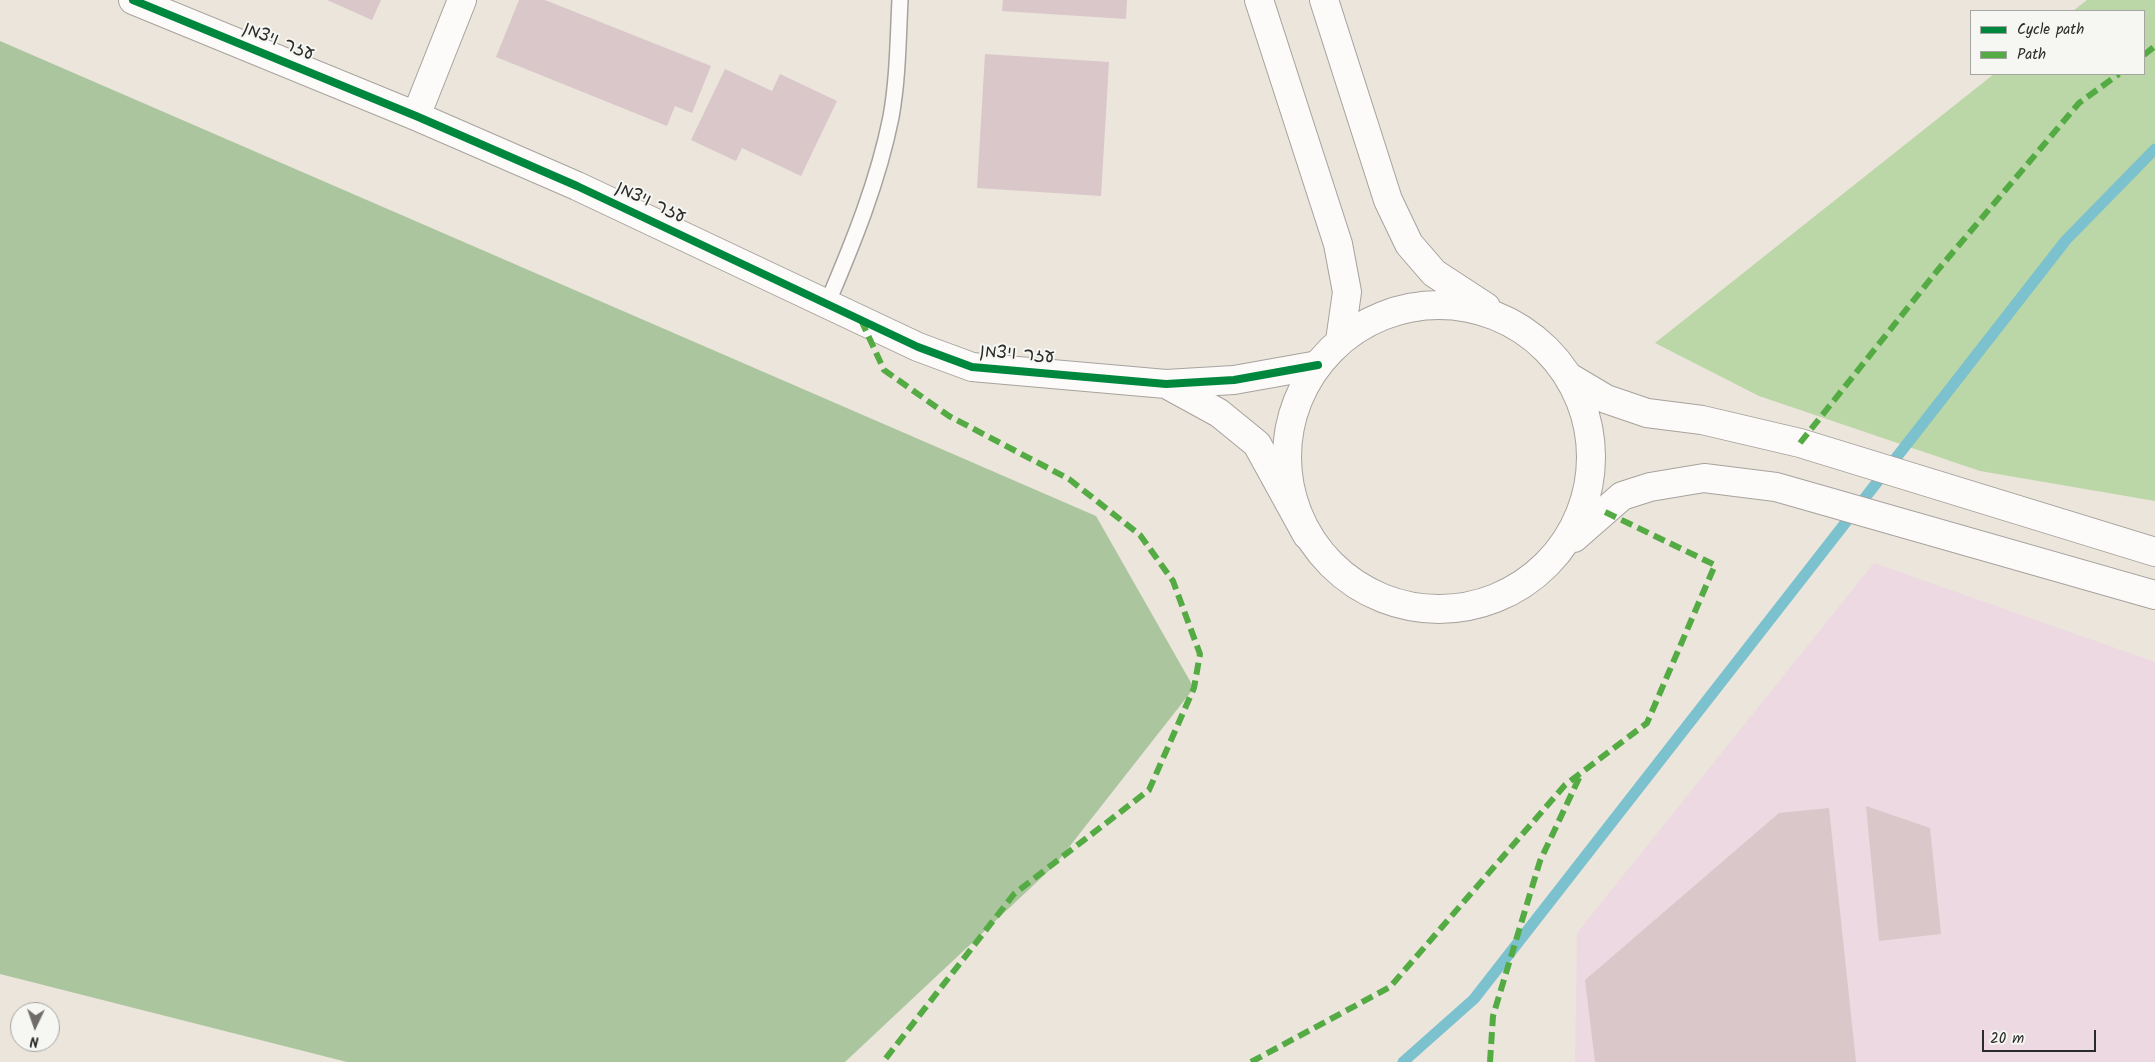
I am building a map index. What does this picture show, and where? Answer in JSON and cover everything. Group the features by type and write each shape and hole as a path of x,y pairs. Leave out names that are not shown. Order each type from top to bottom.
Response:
{"main road":[{"name":"עזר ויצמן","path":"133,0 416,116 577,186 918,347 972,367 1166,384 1234,380 1318,365"},
{"path":"416,116 462,0"},
{"path":"1259,0 1338,244 1347,292 1340,341"},
{"path":"1166,384 1219,413 1257,444 1307,535 1338,572 1378,597 1425,609 1465,607 1503,596 1537,575 1561,549 1579,519 1590,486 1592,450 1586,416 1569,377 1541,344 1434,273 1409,244 1388,200 1324,0"},
{"path":"1307,535 1289,490 1286,449 1294,409 1312,372 1340,341 1377,318 1420,306 1464,307 1506,320"},
{"path":"1569,377 1606,399 1647,413 1702,420 1800,443 2155,552"},
{"path":"1549,561 1622,496 1650,487 1704,478 1776,487 2155,595"}],"lane":[{"path":"827,304 860,227 881,159 891,117 897,68 900,0"}],"shaded area":[{"path":"1874,563 2155,662 2155,1062 1575,1062 1577,933"}],"green space":[{"path":"2087,0 2155,0 2155,501 1980,471 1759,396 1655,343 1993,75 2145,75 2145,10 2074,10"},
{"path":"0,41 1096,516 1194,688 1055,865 845,1062 347,1062 0,974"}],"building":[{"path":"327,0 381,0 372,20"},
{"path":"519,0 545,0 711,66 692,113 675,106 667,126 496,57"},
{"path":"1003,0 1127,0 1126,19 1002,11"},
{"path":"985,54 1109,62 1101,196 977,188"},
{"path":"725,69 772,91 780,74 837,101 801,176 742,148 736,161 691,140"},
{"path":"1866,806 1930,828 1941,934 1879,941"},
{"path":"1829,808 1856,1062 1595,1062 1585,980 1779,813"}],"waterway":[{"path":"1403,1062 1474,999 2066,240 2155,149"}],"marked path":[{"path":"2145,54 2155,46"},
{"path":"1800,443 1937,271 2079,103 2118,75"},
{"path":"861,320 884,370 949,416 1069,479 1140,535 1173,581 1200,654 1194,688 1149,790 1014,894 883,1062"},
{"path":"1251,1062 1390,987 1565,785 1647,723 1715,565 1603,511"},
{"path":"1490,1062 1493,1016 1540,861 1580,776"}],"cycle path":[{"path":"133,0 416,116 577,186 918,347 972,367 1166,384 1234,380 1318,365"}]}
